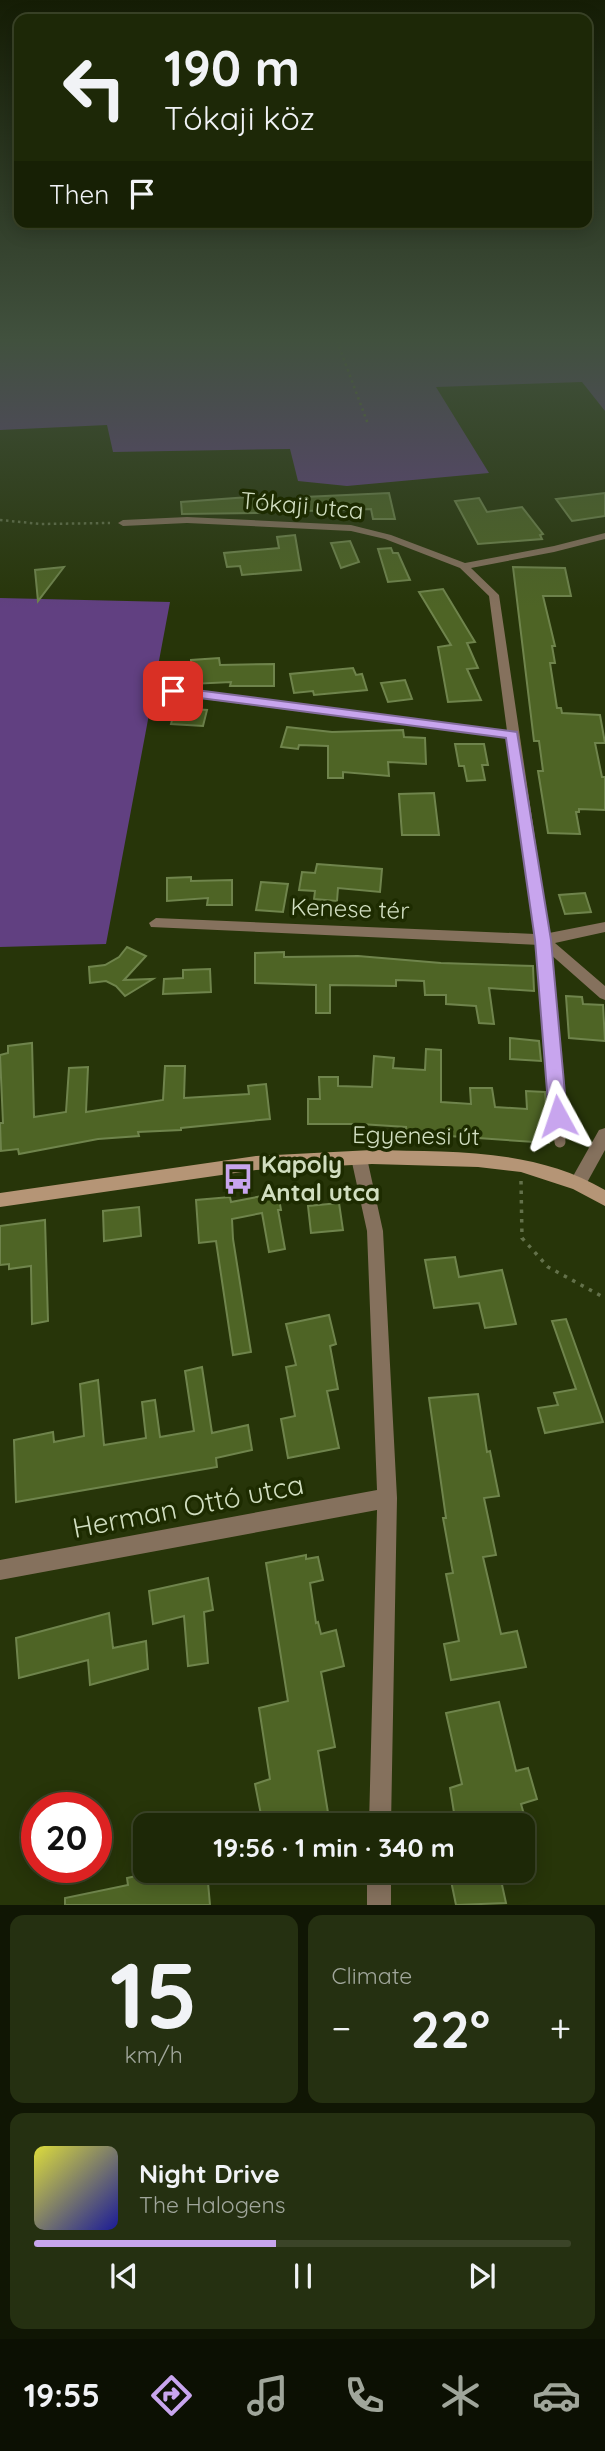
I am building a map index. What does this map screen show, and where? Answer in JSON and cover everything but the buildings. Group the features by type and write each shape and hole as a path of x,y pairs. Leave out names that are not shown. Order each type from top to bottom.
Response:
{"street":[{"name":"Tókaji utca","path":"122,523 187,520 351,528 388,537 464,566 494,595 543,940"},
{"path":"464,566 554,549 605,536"},
{"path":"173,691 512,735"},
{"name":"Kenese tér","path":"156,923 543,940 605,927"},
{"path":"543,940 605,994"},
{"path":"578,1183 605,1135"},
{"path":"359,1158 375,1231 387,1498 380,1813"},
{"name":"Egyenesi út","path":"0,1200 256,1163 359,1158 478,1160 522,1165 578,1183 605,1199"},
{"name":"Herman Ottó utca","path":"0,1570 387,1498"},
{"path":"379,1905 380,1883"}],"lane":[{"name":"Tókaji utca","path":"543,940 560,1142"}],"path":[{"path":"0,520 41,524 122,523"},
{"path":"522,1165 522,1238 548,1267 605,1298"}],"shaded area":[{"path":"108,430 462,430 489,473 347,486 298,481 290,449 113,452"},
{"path":"0,598 170,602 106,944 0,947"}],"place":[{"name":"Kapoly Antal utca","path":"238,1179"}],"route":[{"path":"173,691 512,735 543,940 558,1116"}]}
